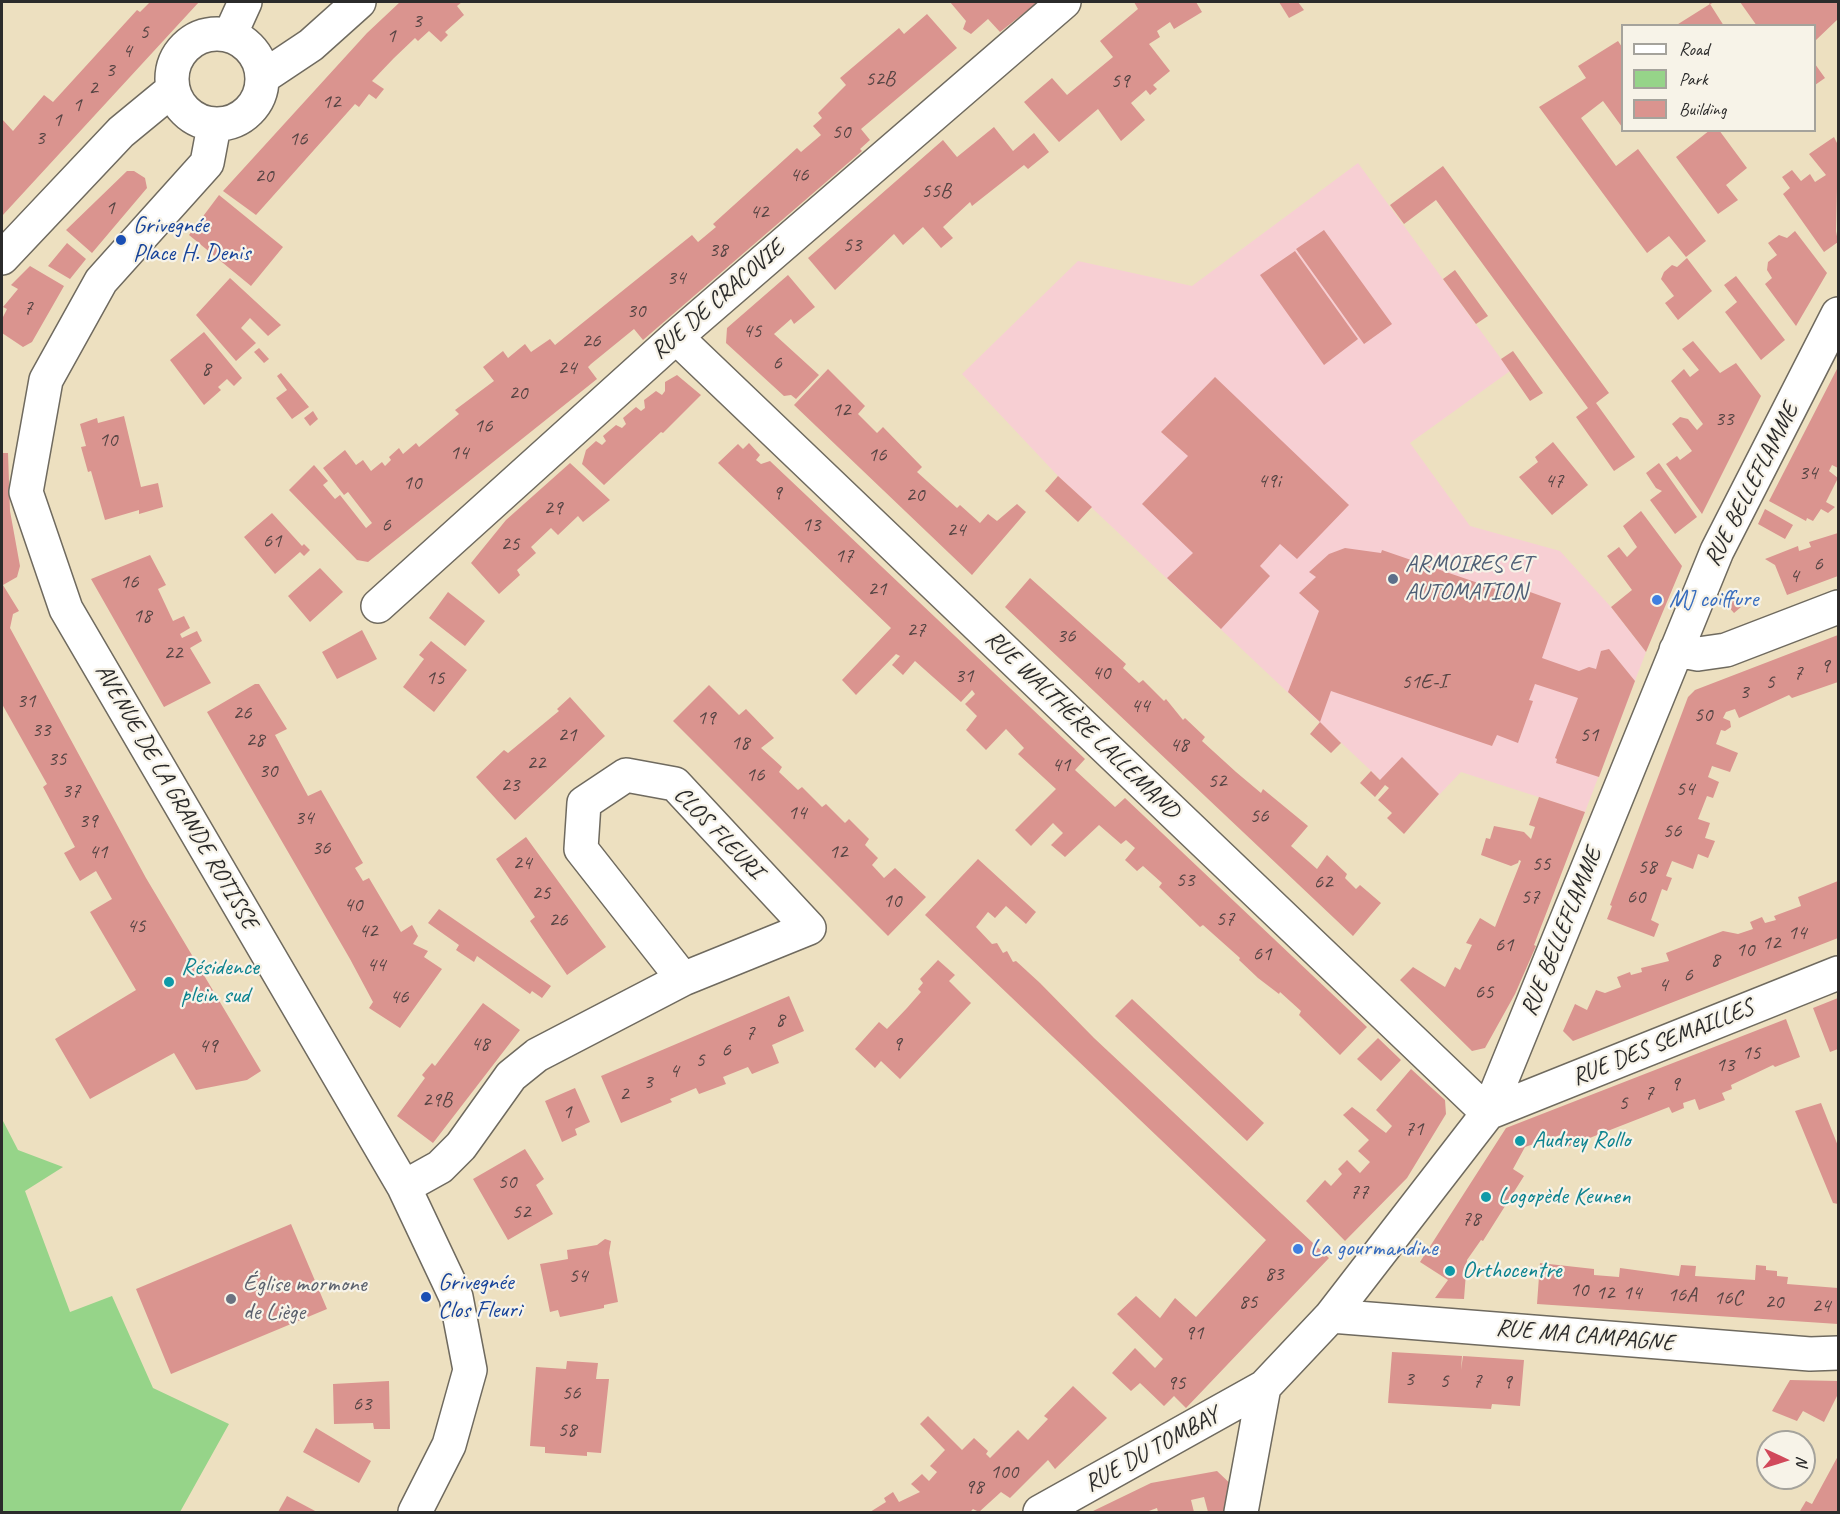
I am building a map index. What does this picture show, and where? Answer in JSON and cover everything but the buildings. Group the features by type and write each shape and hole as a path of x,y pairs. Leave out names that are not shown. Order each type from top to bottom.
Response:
{"street":[{"path":"230,35 245,2"},
{"path":"263,77 311,45 359,2"},
{"name":"RUE DE CRACOVIE","path":"378,606 676,337 1064,2"},
{"path":"209,34 230,35 245,42 259,59 263,77 258,101 240,120 214,126 195,120 180,108 172,90 173,65 190,42 209,34"},
{"path":"2,258 121,132 172,90"},
{"name":"AVENUE DE LA GRANDE ROTISSE","path":"214,126 207,163 101,281 46,380 26,492 66,609 404,1187 456,1297 470,1370 449,1445 415,1512"},
{"name":"RUE BELLEFLAMME","path":"1264,1387 1331,1316 1488,1113 1717,550 1839,314"},
{"name":"RUE WALTHÈRE LALLEMAND","path":"676,337 1488,1113"},
{"path":"1676,650 1698,654 1726,650 1839,607"},
{"name":"CLOS FLEURI","path":"404,1187 440,1167 461,1146 522,1065 537,1054 683,979 809,928 675,784 626,774 584,803 581,849 683,979"},
{"name":"RUE DES SEMAILLES","path":"1488,1113 1839,973"},
{"name":"RUE MA CAMPAGNE","path":"1331,1316 1810,1354 1839,1353"},
{"path":"1241,1512 1264,1387"},
{"name":"RUE DU TOMBAY","path":"1040,1512 1264,1387"}],"shaded area":[{"path":"1358,163 1510,371 1410,443 1470,526 1560,551 1611,607 1646,652 1585,812 1461,772 1419,816 1058,476 962,374 1078,261 1192,286"}],"green space":[{"path":"2,1119 18,1150 63,1167 25,1191 70,1312 112,1296 153,1388 229,1424 180,1512 2,1512"}],"place":[{"name":"Grivegnée Place H. Denis","path":"121,240"},
{"name":"ARMOIRES ET AUTOMATION","path":"1393,579"},
{"name":"MJ coiffure","path":"1657,600"},
{"name":"Résidence plein sud","path":"169,982"},
{"name":"Audrey Rollo","path":"1520,1141"},
{"name":"Logopède Keunen","path":"1486,1197"},
{"name":"La gourmandine","path":"1298,1249"},
{"name":"Orthocentre","path":"1450,1271"},
{"name":"Grivegnée Clos Fleuri","path":"426,1297"},
{"name":"Église mormone de Liège","path":"231,1299"}]}
